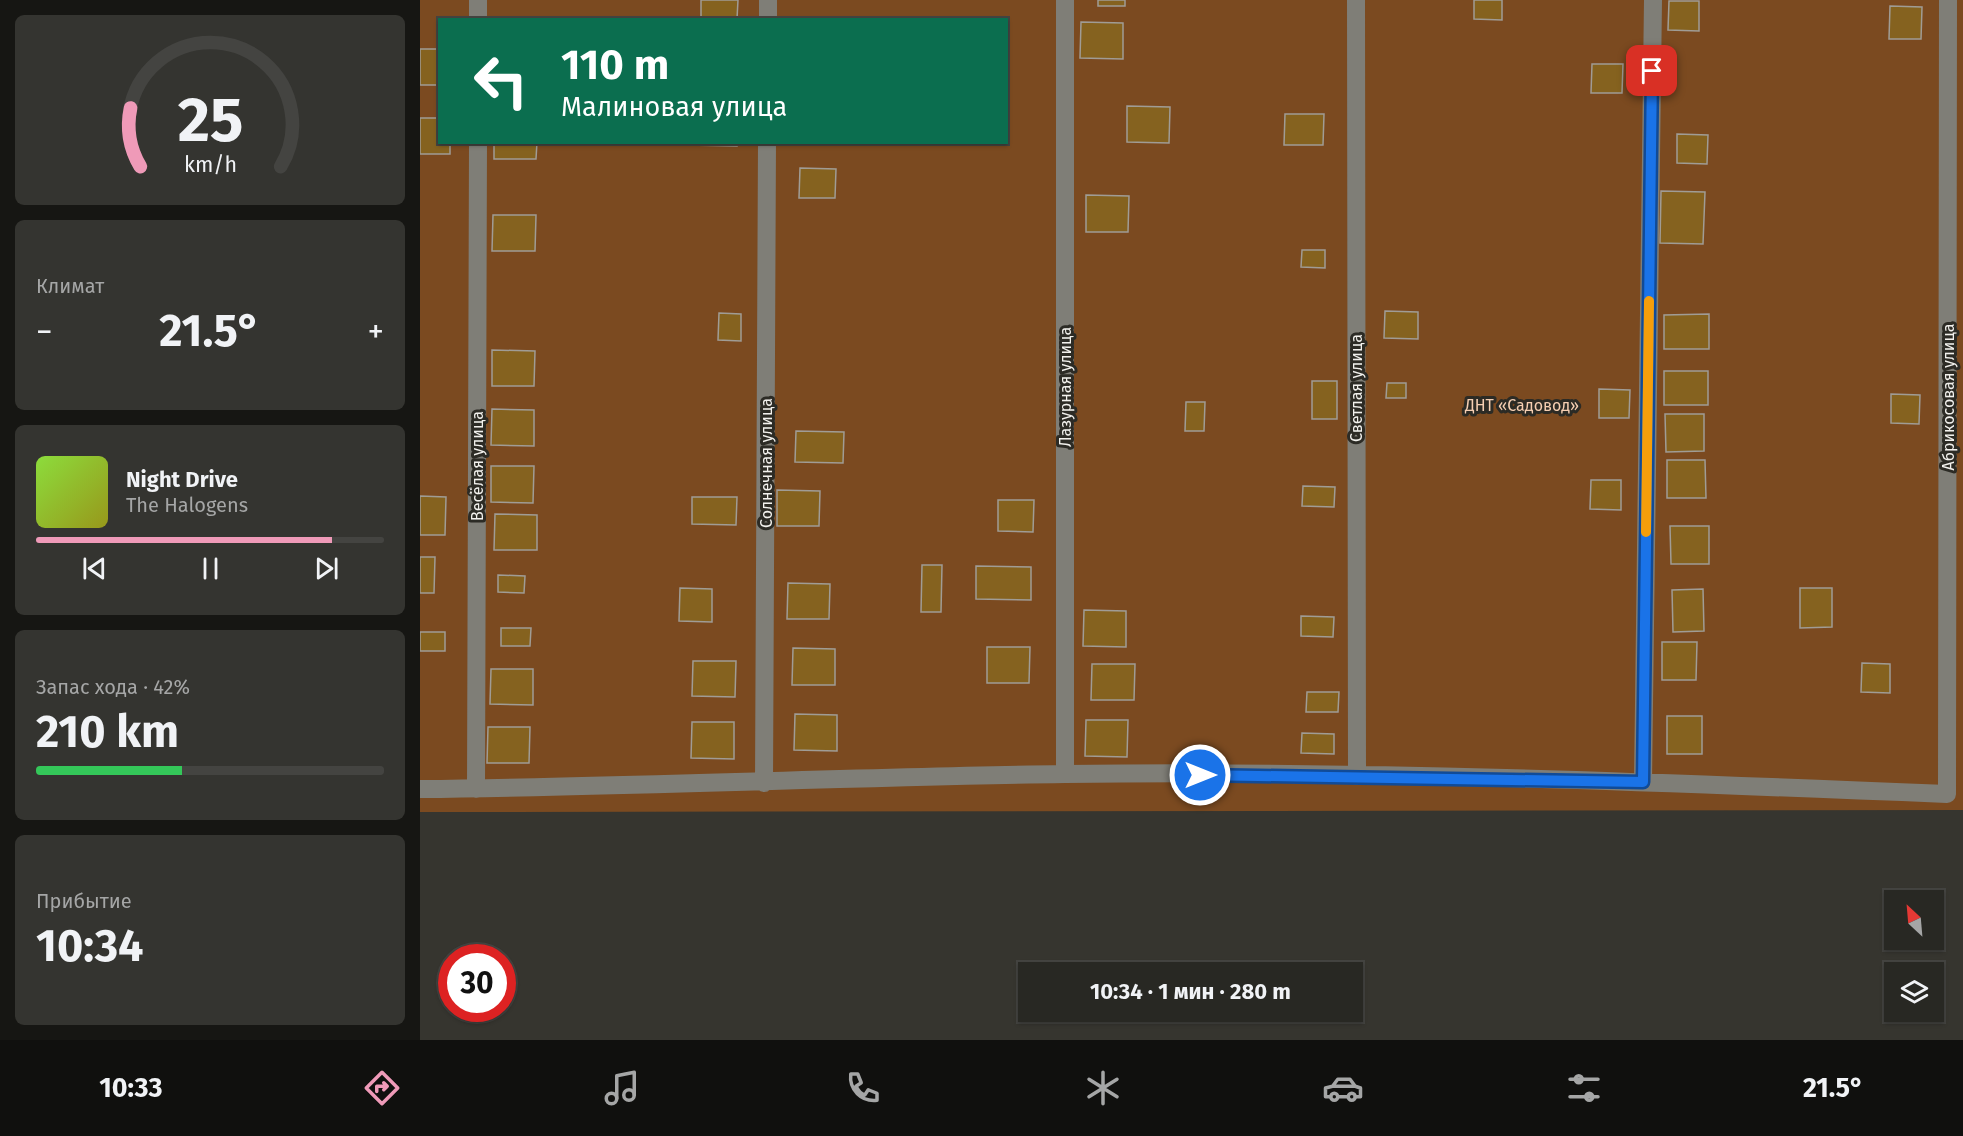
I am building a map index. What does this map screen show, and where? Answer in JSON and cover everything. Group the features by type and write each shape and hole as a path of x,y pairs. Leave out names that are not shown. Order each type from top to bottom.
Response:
{"street":[{"path":"478,0 478,18"},
{"path":"768,0 768,18"},
{"name":"Лазурная улица","path":"1065,0 1065,774"},
{"name":"Светлая улица","path":"1356,0 1357,776"},
{"path":"420,789 764,783 1065,774 1357,776 1643,782 1653,0"},
{"name":"Абрикосовая улица","path":"1643,782 1947,794 1948,0"},
{"name":"Весёлая улица","path":"476,789 478,144"},
{"name":"Солнечная улица","path":"764,783 767,144"}],"green space":[{"name":"ДНТ «Садовод»","path":"420,0 1963,0 1963,810 420,812"}],"building":[{"path":"701,0 738,0 737,18 701,18"},
{"path":"1098,0 1125,0 1125,6 1098,6"},
{"path":"1474,0 1502,0 1502,20 1474,19"},
{"path":"1669,1 1699,1 1699,31 1668,30"},
{"path":"1890,6 1922,7 1921,39 1889,39"},
{"path":"1081,22 1123,23 1123,59 1080,58"},
{"path":"420,49 438,49 438,85 420,85"},
{"path":"1592,64 1623,64 1622,93 1591,93"},
{"path":"1127,106 1170,107 1169,143 1127,142"},
{"path":"1285,114 1324,114 1323,145 1284,145"},
{"path":"420,118 438,118 438,144 450,144 450,154 420,154"},
{"path":"1677,134 1708,135 1707,164 1677,163"},
{"path":"494,144 537,144 536,159 494,159"},
{"path":"737,144 737,146 686,145"},
{"path":"800,168 836,169 835,198 799,198"},
{"path":"1661,191 1705,192 1703,244 1660,243"},
{"path":"1086,195 1129,196 1128,232 1086,232"},
{"path":"493,215 536,215 535,251 492,251"},
{"path":"1302,250 1325,250 1325,268 1301,267"},
{"path":"1385,311 1418,312 1418,339 1384,338"},
{"path":"719,313 741,314 741,341 718,340"},
{"path":"1709,314 1709,349 1664,349 1664,315"},
{"path":"492,350 535,351 534,386 492,386"},
{"path":"1664,371 1708,371 1708,405 1664,405"},
{"path":"1312,381 1337,381 1337,419 1312,419"},
{"path":"1387,383 1406,383 1406,398 1386,398"},
{"path":"1599,389 1630,390 1629,418 1599,418"},
{"path":"1891,394 1920,395 1919,424 1891,423"},
{"path":"1186,402 1205,402 1204,431 1185,431"},
{"path":"492,409 534,410 534,446 491,445"},
{"path":"1665,414 1704,414 1704,451 1666,452"},
{"path":"796,431 844,432 843,463 795,462"},
{"path":"1667,460 1705,460 1706,498 1667,498"},
{"path":"491,466 534,466 533,503 491,502"},
{"path":"1591,480 1621,480 1621,510 1590,509"},
{"path":"1303,486 1335,487 1334,507 1302,506"},
{"path":"777,490 820,491 819,526 777,526"},
{"path":"420,496 446,497 445,535 420,535"},
{"path":"692,497 737,497 736,525 692,524"},
{"path":"998,500 1034,500 1033,532 998,531"},
{"path":"495,514 537,515 537,550 494,550"},
{"path":"1670,526 1709,526 1709,564 1671,564"},
{"path":"420,557 435,557 434,593 420,593"},
{"path":"922,565 942,565 941,612 921,612"},
{"path":"976,566 1031,567 1031,600 976,599"},
{"path":"498,575 525,576 524,593 498,592"},
{"path":"788,583 830,584 829,619 787,619"},
{"path":"680,588 712,589 712,622 679,621"},
{"path":"1800,588 1832,588 1832,627 1800,628"},
{"path":"1703,589 1704,631 1673,632 1672,590"},
{"path":"1084,610 1126,611 1126,647 1083,646"},
{"path":"1301,616 1334,617 1333,637 1301,636"},
{"path":"501,628 531,628 530,646 501,646"},
{"path":"420,632 445,632 445,651 420,651"},
{"path":"1662,642 1697,642 1696,680 1662,680"},
{"path":"987,647 1030,647 1029,683 987,683"},
{"path":"793,648 835,649 835,685 792,685"},
{"path":"693,661 736,661 735,697 692,696"},
{"path":"1862,663 1890,664 1890,693 1861,692"},
{"path":"1092,664 1135,664 1134,700 1091,700"},
{"path":"491,669 533,669 533,705 490,704"},
{"path":"1307,692 1339,692 1338,712 1306,712"},
{"path":"795,714 837,715 837,751 794,750"},
{"path":"1667,716 1702,716 1702,754 1667,754"},
{"path":"1086,720 1128,720 1127,757 1085,756"},
{"path":"692,722 734,722 734,759 691,758"},
{"path":"488,727 530,727 529,763 487,763"},
{"path":"1302,733 1334,734 1334,754 1301,753"}],"slow traffic":[{"path":"1646,532 1649,301"}],"route":[{"path":"1200,775 1643,782 1652,71"}]}
